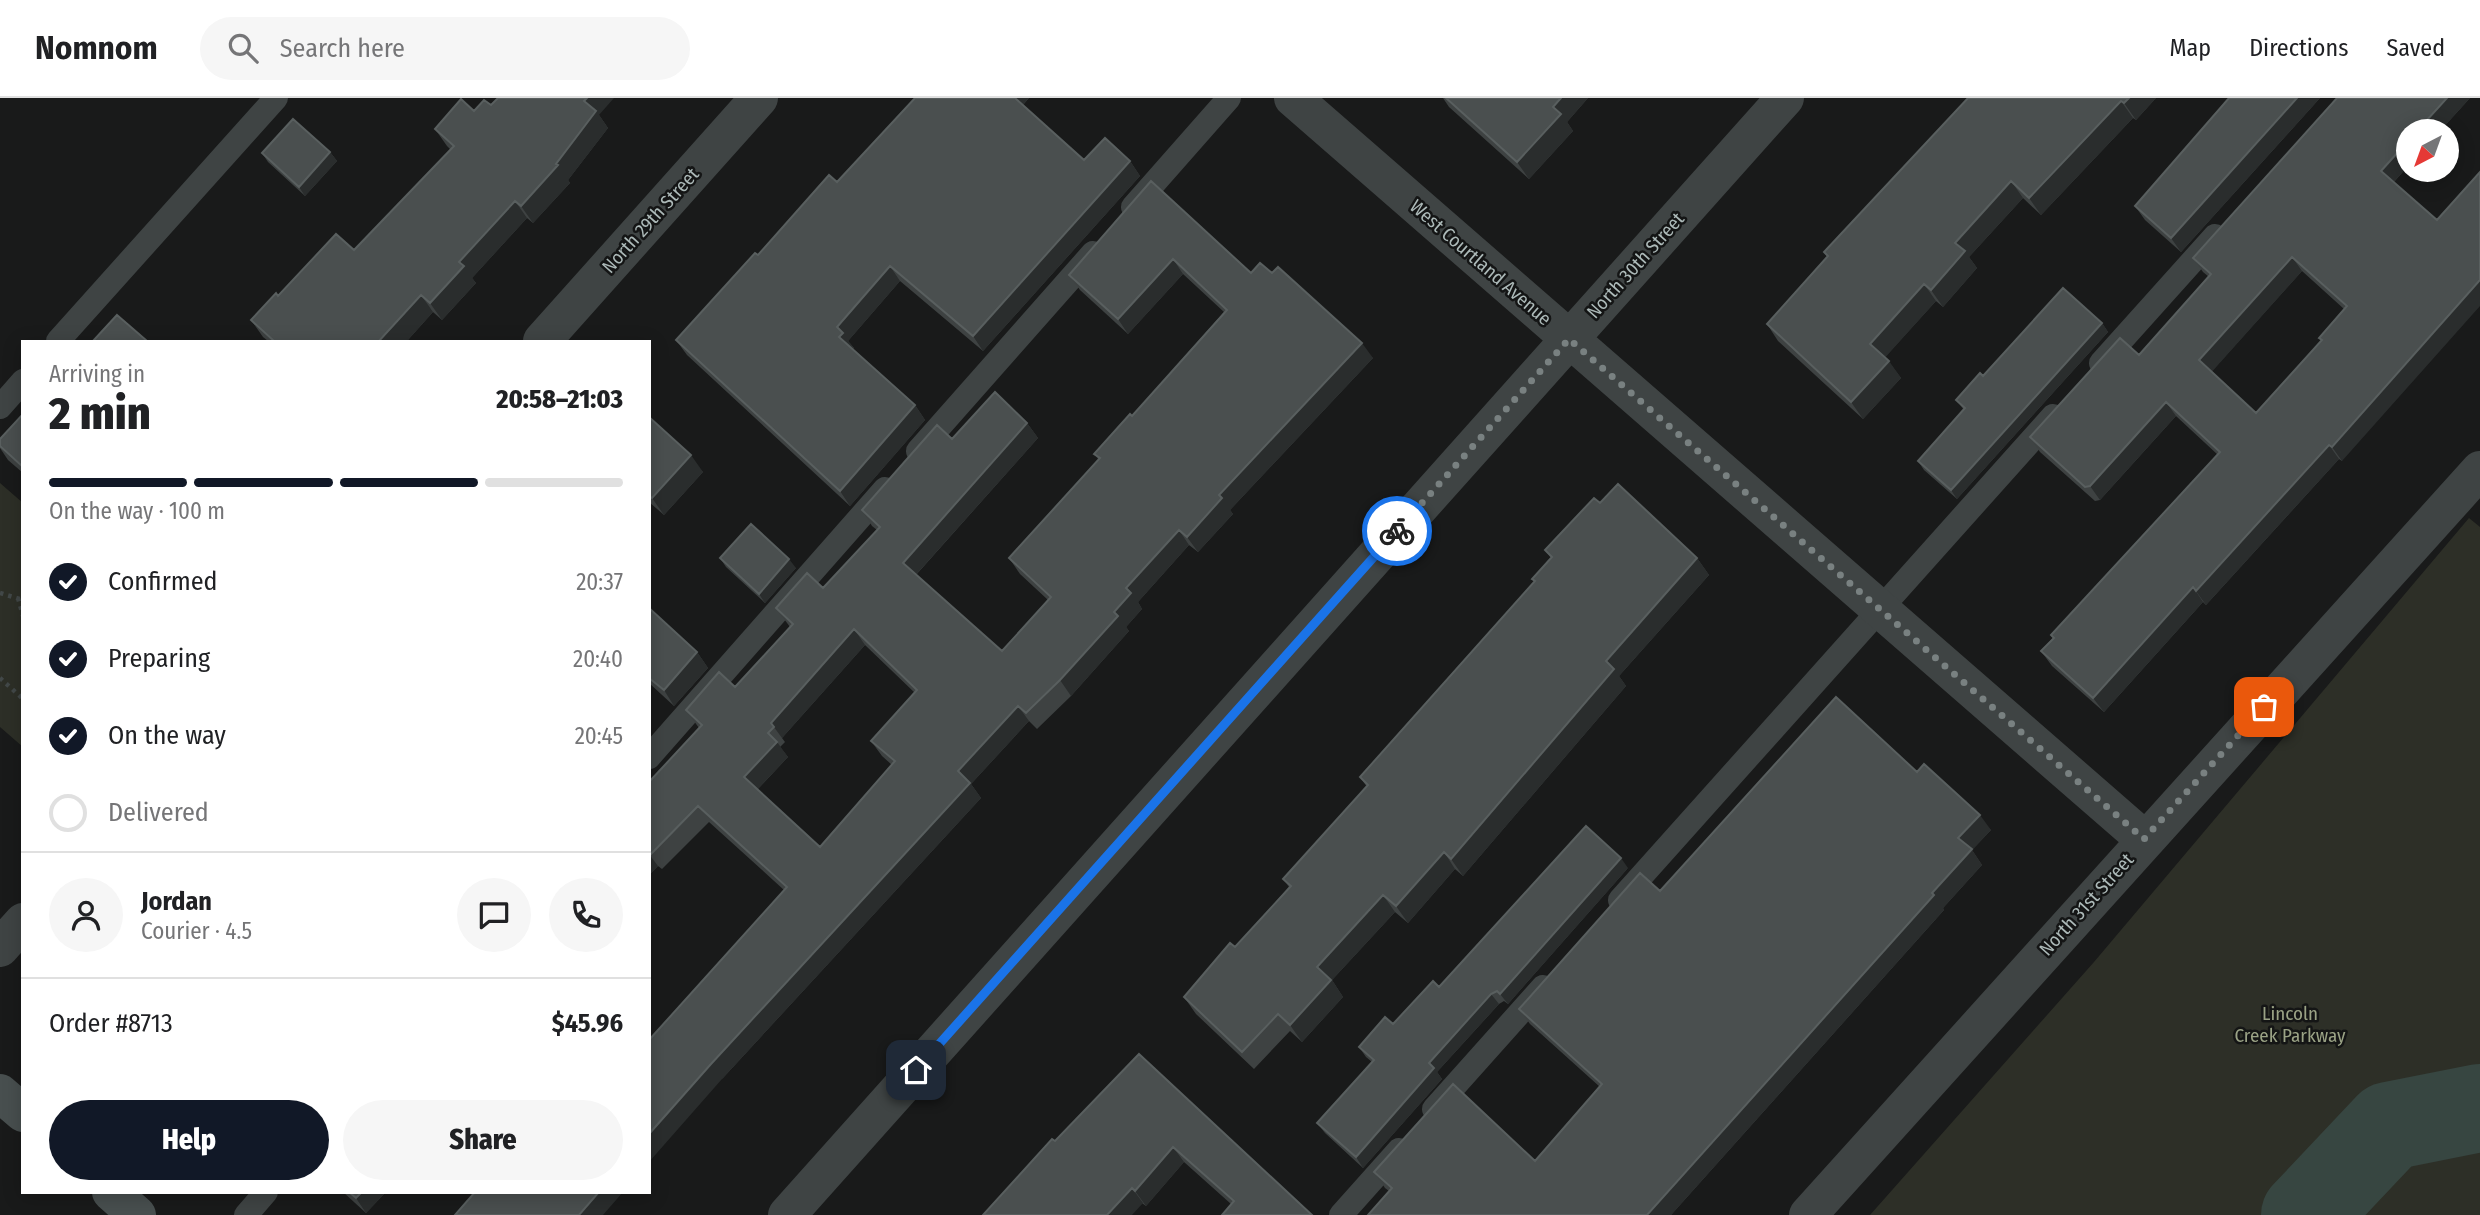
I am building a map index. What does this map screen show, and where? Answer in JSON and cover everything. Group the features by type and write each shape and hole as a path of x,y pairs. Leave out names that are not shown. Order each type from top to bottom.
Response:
{"main road":[{"path":"0,1093 21,1111"},
{"path":"113,1194 137,1215"}],"street":[{"name":"North 29th Street","path":"543,340 759,98"},
{"name":"West Courtland Avenue","path":"1293,98 2144,839"},
{"name":"North 30th Street","path":"787,1215 1785,98"},
{"name":"North 31st Street","path":"1808,1215 2144,839 2480,470"},
{"path":"0,948 21,924"}],"lane":[{"path":"59,340 276,98"},
{"path":"651,755 1229,98"},
{"path":"2089,376 2228,222"},
{"path":"0,407 21,383"},
{"path":"1606,916 2070,397"},
{"path":"1340,1215 1560,968"},
{"path":"246,1215 264,1194"}],"path":[{"path":"0,593 20,599"},
{"path":"0,678 21,697"}],"green space":[{"path":"0,483 21,501 21,745 0,727"},
{"name":"Lincoln Creek Parkway","path":"2469,518 2480,527 2480,1215 1870,1215 2094,962"}],"building":[{"path":"498,98 587,98 584,101 596,111 556,164 558,165 521,206 515,201 459,262 464,266 430,303 421,295 380,340 273,340 251,320 276,293 278,296 336,234 354,250 454,146 435,129 461,99 474,111 484,100 491,105"},
{"path":"915,98 1015,98 1084,160 1105,138 1130,161 973,336 890,266 837,327 843,333 839,337 915,405 840,491 676,340 755,253 758,255 829,175 837,182"},
{"path":"1446,98 1561,98 1553,107 1561,114 1517,162"},
{"path":"1968,98 2129,98 2124,103 2121,101 2029,198 2011,181 1955,243 1965,251 1931,290 1924,284 1870,344 1889,361 1851,402 1767,324 1828,256 1824,252"},
{"path":"2229,98 2297,98 2171,238 2135,206"},
{"path":"2337,98 2447,98 2428,119 2396,119 2396,154 2381,171 2437,220 2480,172 2480,280 2332,447 2329,445 2196,591 2193,587 2093,698 2041,651 2054,638 2051,635 2220,452 2166,402 2090,486 2085,487 2030,437 2120,338 2139,355 2211,274 2193,258","holes":["2292,257 2347,306 2319,338 2322,340 2256,413 2199,360"]},
{"path":"293,119 330,152 299,187 262,153"},
{"path":"1151,181 1251,273 1260,263 1272,273 1278,267 1362,343 1219,495 1222,498 1187,537 1179,530 1126,588 1131,593 1114,612 1118,616 1060,680 1026,713 1018,706 958,771 970,783 651,1132 651,1038 787,887 698,806 651,854 651,780 702,725 686,710 719,672 735,687 793,624 776,608 807,573 823,588 880,527 862,510 937,425 952,439 995,392 1027,423 903,563 1002,651 1051,597 1009,558 1100,458 1094,454 1130,414 1132,416 1227,310 1173,259 1118,319 1069,275","holes":["854,629 917,690 871,741 895,761 820,847 744,777 777,742 768,733 774,727 771,723"]},
{"path":"2063,288 2102,323 1951,490 1918,461 1965,408 1956,400 1980,373 1983,376"},
{"path":"117,315 146,340 94,340"},
{"path":"21,416 21,465 0,446 0,439"},
{"path":"651,419 691,455 651,497"},
{"path":"1618,484 1697,558 1606,661 1614,669 1451,859 1444,852 1396,906 1383,895 1317,967 1331,980 1290,1025 1278,1014 1242,1052 1184,997 1230,943 1235,947 1291,886 1283,879 1368,785 1360,777 1535,581 1532,579 1552,557 1545,550 1594,498 1600,503"},
{"path":"751,524 789,559 759,594 720,558"},
{"path":"651,610 697,652 664,690 651,680"},
{"path":"1836,697 1917,772 1924,764 1980,815 1958,838 1972,849 1932,893 1934,895 1647,1215 1368,1215 1392,1188 1374,1172 1453,1084 1535,1161 1602,1084 1519,1009 1640,873 1660,891"},
{"path":"1586,826 1621,858 1500,994 1497,991 1491,994 1429,1063 1434,1068 1356,1157 1317,1123 1374,1060 1359,1047 1385,1017 1393,1024 1433,981 1439,987"},
{"path":"1139,1054 1312,1215 1222,1215 1234,1201 1173,1147 1135,1191 1132,1188 1107,1215 983,1215 1052,1139 1055,1141"},
{"path":"473,1194 597,1194 579,1215 455,1215"}],"waterway":[{"path":"2305,1215 2389,1126 2480,1108"}],"way so far":[{"path":"1397,531 1569,339 2144,839 2264,707"}],"route":[{"path":"916,1070 1397,531"}]}
